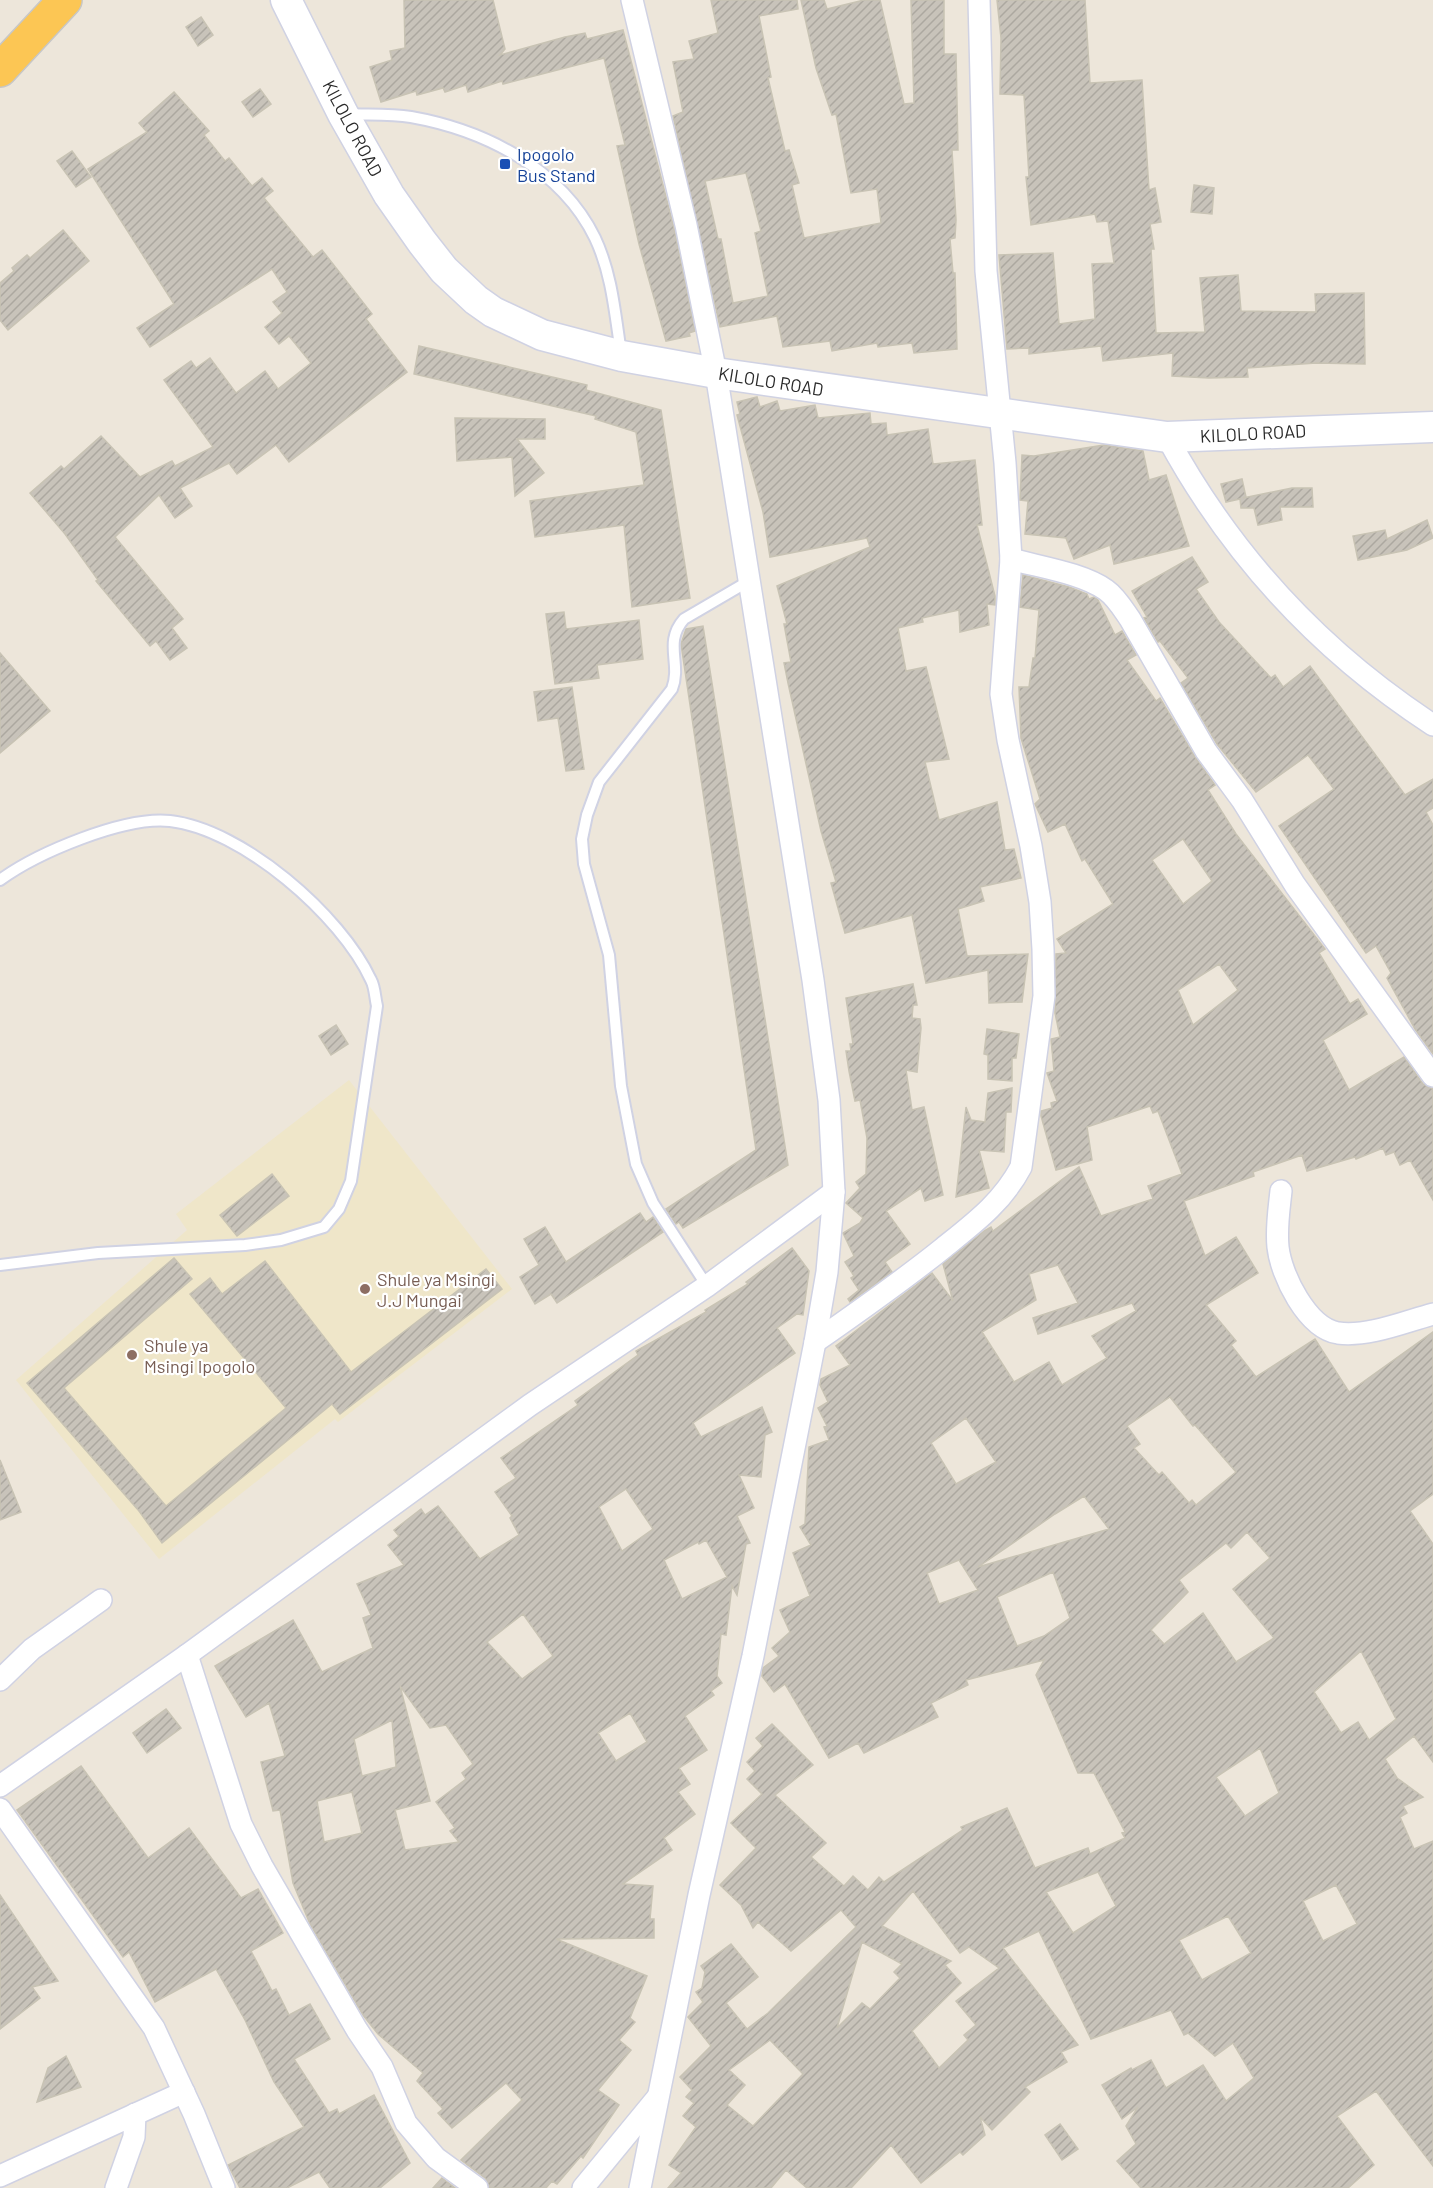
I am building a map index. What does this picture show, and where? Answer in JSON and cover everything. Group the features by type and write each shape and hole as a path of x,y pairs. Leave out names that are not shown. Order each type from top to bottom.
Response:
{"highway":[{"path":"0,70 65,0"}],"main road":[{"name":"KILOLO ROAD","path":"286,0 343,114 389,195 422,242 444,270 476,300 493,312 542,335 622,356 716,373 1167,437 1433,427"}],"street":[{"path":"632,0 686,225 716,373 830,1100 834,1192 827,1272 815,1342 753,1656 699,1895 640,2188"},
{"path":"815,1342 871,1303 990,1210 1010,1189 1021,1167 1044,996 1040,902 1001,694 1011,559 1005,463 998,413 986,271 979,0"},
{"path":"1167,437 1215,516 1297,616 1347,662 1433,725"},
{"path":"1011,559 1087,581 1106,590 1116,600 1130,619 1206,751 1242,800 1295,885 1433,1076"},
{"path":"1281,1191 1277,1234 1278,1250 1304,1311 1321,1327 1338,1333 1365,1331 1433,1314"},
{"path":"0,1786 187,1655 530,1405 707,1286 834,1192"},
{"path":"0,1680 32,1649 101,1600"},
{"path":"187,1655 241,1824 262,1866 357,2030 382,2067 406,2123 436,2158 477,2188"},
{"path":"0,1809 154,2028 184,2092 224,2188"},
{"path":"0,2176 184,2092"},
{"path":"583,2188 659,2096"},
{"path":"116,2188 134,2137 135,2114"}],"lane":[{"path":"343,114 409,117 450,126 490,140 550,180 582,218 595,238 611,287 622,356"},
{"path":"707,1286 653,1203 639,1176 621,1086 609,955 584,864 582,839 587,815 599,783 672,689 675,673 673,641 676,628 684,619 749,581"},
{"path":"0,880 14,870 79,839 136,824 169,821 220,836 274,868 313,904 347,942 372,981 377,1006 351,1181 339,1209 324,1227 281,1240 245,1245 98,1252 0,1265"}],"shaded area":[{"path":"349,1080 512,1289 338,1422 335,1419 159,1559 16,1380 187,1230 176,1214"}],"building":[{"path":"404,0 493,0 505,49 500,55 565,37 585,33 587,39 623,30 674,228 695,331 689,333 690,336 666,341 639,244 617,146 625,145 604,58 503,84 502,81 468,92 466,85 445,92 443,88 417,95 416,91 381,102 370,67 392,60 390,51 405,48"},
{"path":"711,0 797,0 798,9 759,16 771,77 768,78 785,151 789,150 799,183 792,185 804,238 881,223 877,189 851,193 836,114 832,115 816,68 801,0 824,0 827,9 864,0 880,0 904,104 914,103 911,0 944,0 944,54 956,54 958,150 952,150 956,220 955,238 950,239 953,273 955,273 957,349 914,353 912,343 878,347 877,343 832,351 830,341 783,347 777,316 720,327 673,116 683,112 673,62 694,59 689,41 718,33","holes":["746,173 761,231 755,233 768,296 733,303 721,239 718,239 705,181"]},
{"path":"997,0 1085,0 1090,83 1142,80 1149,190 1155,188 1161,222 1150,224 1154,249 1151,249 1156,333 1205,332 1200,278 1238,275 1241,311 1316,312 1315,294 1364,293 1365,364 1316,363 1247,368 1248,377 1209,378 1172,376 1173,353 1103,361 1101,346 1029,354 1029,348 1007,349 999,255 1053,253 1059,324 1095,319 1092,264 1114,263 1108,221 1097,222 1095,214 1031,225 1026,177 1029,177 1024,95 1000,94 1001,38"},
{"path":"201,17 213,35 198,46 186,27"},
{"path":"260,89 271,104 253,117 242,102"},
{"path":"174,92 209,131 204,135 225,161 229,158 252,186 262,178 273,191 264,198 313,257 322,250 372,314 366,319 407,372 289,462 276,445 237,474 229,463 180,488 192,506 175,518 159,495 115,537 183,619 172,628 187,648 170,660 156,641 150,646 96,581 98,580 65,534 30,493 61,466 64,469 101,436 140,477 172,461 175,466 213,447 164,380 191,361 196,368 210,358 236,393 265,371 278,389 311,363 289,336 279,344 265,327 282,313 273,302 287,292 272,269 150,347 137,328 174,304 88,169 147,132 139,123"},
{"path":"72,151 91,177 76,187 57,161"},
{"path":"1194,185 1214,188 1212,214 1191,212"},
{"path":"63,230 89,261 8,330 0,320 0,283 27,255 30,258"},
{"path":"419,346 587,385 586,390 661,410 690,598 632,607 624,525 535,537 530,501 644,485 636,432 595,419 596,416 414,374"},
{"path":"757,397 760,407 777,401 780,411 815,405 818,418 870,413 871,424 886,423 887,435 928,429 933,464 975,460 982,525 977,525 995,596 995,605 987,604 989,625 960,632 959,610 922,618 923,622 898,628 906,671 926,667 949,759 925,762 939,820 997,802 1005,850 1014,849 1021,878 980,887 984,901 958,909 967,956 1028,954 1022,1002 989,1003 988,970 926,983 912,915 845,933 831,883 836,882 821,831 784,663 791,662 784,624 787,624 777,586 870,547 867,538 770,557 763,512 737,415 740,414 737,402"},
{"path":"455,418 545,419 545,439 517,439 544,473 515,496 512,457 457,461"},
{"path":"1104,445 1143,451 1149,480 1166,475 1189,546 1114,564 1110,545 1074,559 1066,538 1025,534 1028,501 1020,500 1022,455 1034,456"},
{"path":"1242,479 1246,497 1243,498 1292,488 1312,488 1313,507 1280,507 1282,520 1258,525 1254,508 1241,508 1240,499 1226,502 1221,484"},
{"path":"1427,520 1433,538 1407,550 1358,560 1353,536 1385,530 1387,539"},
{"path":"1192,557 1208,582 1196,589 1219,622 1271,678 1275,675 1283,687 1310,666 1405,795 1433,779 1433,808 1426,812 1433,825 1433,1054 1415,1029 1387,978 1391,973 1376,946 1366,953 1279,826 1334,789 1308,755 1256,792 1217,744 1181,683 1188,678 1160,641 1158,642 1144,618 1147,617 1132,591"},
{"path":"1023,575 1069,587 1087,594 1089,599 1094,597 1098,600 1115,635 1122,631 1136,655 1127,660 1156,701 1160,698 1195,757 1215,785 1208,790 1236,834 1325,949 1319,953 1350,1004 1358,999 1367,1014 1323,1040 1349,1090 1404,1057 1423,1084 1433,1089 1433,1200 1410,1160 1400,1165 1394,1152 1386,1155 1383,1148 1356,1159 1355,1157 1307,1171 1302,1155 1253,1172 1254,1176 1184,1201 1205,1256 1236,1237 1258,1273 1206,1305 1236,1341 1231,1345 1256,1377 1315,1339 1349,1392 1433,1332 1433,1494 1410,1511 1433,1544 1433,1762 1414,1736 1385,1759 1397,1778 1423,1797 1403,1806 1407,1813 1400,1817 1414,1849 1433,1841 1433,2166 1376,2091 1337,2116 1374,2165 1348,2188 1141,2188 1117,2161 1136,2144 1126,2126 1138,2107 1122,2119 1102,2085 1131,2068 1132,2070 1151,2060 1166,2088 1203,2065 1226,2101 1254,2078 1233,2043 1215,2056 1188,2033 1184,2035 1171,2010 1091,2039 1039,1931 1003,1948 1078,2045 1061,2052 1067,2062 1025,2087 1030,2092 992,2130 980,2117 985,2135 963,2155 960,2152 921,2183 891,2145 851,2188 807,2188 786,2170 771,2188 668,2188 681,2173 669,2165 696,2127 683,2116 694,2103 686,2097 692,2090 680,2077 711,2046 688,2017 703,2002 696,1992 702,1988 705,1972 701,1966 731,1944 758,1977 726,2003 747,2029 768,2013 856,1927 841,1910 791,1951 758,1922 753,1928 741,1905 720,1885 756,1848 731,1823 762,1794 747,1779 755,1771 747,1762 763,1746 756,1738 772,1724 813,1765 775,1795 826,1843 811,1857 844,1886 853,1876 868,1890 879,1877 884,1882 963,1830 961,1827 1007,1808 1035,1868 1088,1848 1090,1854 1125,1838 1122,1833 1125,1832 1094,1773 1078,1773 1036,1675 1044,1660 966,1680 968,1685 931,1703 938,1717 864,1753 858,1743 829,1758 785,1684 774,1692 762,1676 763,1668 779,1656 772,1648 790,1632 780,1610 810,1596 793,1553 811,1545 800,1527 805,1524 809,1447 829,1440 824,1427 827,1426 818,1408 828,1402 820,1385 821,1379 850,1365 836,1346 932,1273 953,1301 943,1264 984,1231 991,1227 993,1231 1079,1167 1101,1216 1153,1199 1148,1186 1182,1174 1158,1111 1153,1113 1150,1106 1087,1127 1092,1160 1056,1170 1041,1111 1052,1108 1051,1103 1057,1101 1047,1073 1054,1071 1051,1039 1060,1037 1055,1013 1056,954 1066,953 1057,939 1113,904 1085,859 1082,861 1065,824 1048,832 1035,804 1040,799 1021,738 1019,687 1029,687 1033,658 1035,658 1039,610 1020,607","holes":["1183,839 1212,881 1183,904 1152,860","1219,964 1238,990 1193,1025 1178,990","1058,1265 1078,1303 1033,1318 1038,1334 1132,1303 1136,1311 1092,1336 1107,1358 1062,1385 1049,1362 1014,1382 982,1332 1036,1300 1029,1274","1170,1397 1193,1426 1195,1425 1236,1472 1196,1505 1192,1500 1189,1503 1162,1472 1159,1475 1134,1448 1140,1444 1127,1426","966,1418 996,1462 956,1484 931,1443","1084,1496 1109,1529 978,1567","1247,1532 1270,1558 1233,1589 1274,1638 1236,1662 1203,1613 1164,1644 1151,1630 1188,1592 1179,1580 1226,1543 1231,1548","959,1560 978,1590 939,1604 927,1573","1053,1572 1070,1618 1044,1636 1017,1646 997,1597","1361,1651 1396,1719 1369,1740 1358,1722 1341,1733 1314,1692","1260,1748 1279,1793 1245,1816 1216,1777","1098,1872 1116,1906 1073,1933 1046,1892","1336,1885 1357,1924 1323,1941 1303,1901","913,1891 960,1953 969,1947 999,1968 956,2001 976,2025 964,2035 968,2040 939,2068 912,2031 961,1983 945,1965 951,1961 882,1926","1228,1916 1251,1953 1202,1980 1179,1940","862,1942 902,1964 894,1972 900,1978 870,2009 862,2003 837,2028","770,2040 803,2074 753,2126 727,2105 745,2085 729,2070"]},
{"path":"564,612 566,629 639,620 643,659 597,665 599,678 555,684 546,614"},
{"path":"703,626 788,1165 683,1228 679,1222 676,1224 666,1209 756,1150 681,644 686,629"},
{"path":"0,653 50,711 0,753"},
{"path":"572,687 584,769 566,771 558,718 538,721 534,692"},
{"path":"913,984 917,1005 913,1005 912,1018 920,1019 921,1028 917,1072 906,1070 912,1110 924,1107 943,1195 925,1201 921,1188 886,1211 910,1244 885,1262 892,1272 850,1302 848,1299 859,1290 845,1262 854,1256 843,1233 860,1223 863,1218 846,1203 860,1188 856,1182 866,1174 867,1138 860,1100 855,1101 846,1051 851,1051 850,1044 853,1044 846,998"},
{"path":"336,1025 348,1044 331,1055 319,1036"},
{"path":"987,1029 1019,1034 1016,1058 1012,1058 1012,1081 988,1079 988,1055 984,1054"},
{"path":"1012,1088 1011,1112 1006,1112 1004,1152 979,1150 989,1188 956,1197 966,1107 971,1120 985,1122 988,1093"},
{"path":"272,1174 289,1196 237,1236 220,1215"},
{"path":"640,1213 646,1222 653,1217 663,1232 557,1303 551,1294 535,1304 520,1277 539,1265 524,1239 545,1227 566,1262"},
{"path":"792,1248 809,1271 803,1315 797,1314 777,1328 795,1353 693,1423 701,1437 762,1407 772,1432 765,1435 761,1477 739,1475 754,1508 737,1516 750,1543 746,1544 737,1595 732,1586 726,1635 721,1634 717,1676 722,1683 711,1691 714,1695 685,1716 707,1750 679,1768 690,1784 678,1792 695,1814 664,1838 672,1850 623,1884 653,1886 650,1919 654,1919 654,1938 556,1939 647,1976 630,2018 635,2022 619,2040 631,2050 598,2090 619,2105 583,2158 581,2156 557,2184 552,2181 546,2188 490,2188 485,2178 461,2160 522,2100 506,2083 452,2128 438,2113 443,2109 417,2081 423,2073 378,2034 363,2015 310,1924 293,1883 280,1810 273,1811 261,1762 285,1756 269,1703 246,1717 215,1666 293,1620 322,1672 373,1648 363,1618 371,1615 357,1584 404,1565 388,1545 399,1536 394,1530 421,1509 425,1515 438,1506 480,1559 519,1535 510,1518 512,1516 495,1492 516,1478 501,1458 578,1405 575,1401 638,1355 636,1351 706,1312 705,1310 748,1284 746,1282","holes":["626,1489 653,1529 622,1551 599,1507","706,1540 727,1577 682,1599 664,1560 698,1542 699,1544","523,1614 553,1656 522,1679 487,1642","400,1686 430,1728 446,1725 473,1764 462,1773 466,1779 436,1802 455,1828 450,1831 459,1842 405,1850 395,1810 430,1801","630,1713 647,1742 616,1761 598,1733","392,1720 396,1767 362,1776 354,1739","352,1792 362,1833 324,1842 317,1801"]},
{"path":"174,1258 192,1279 64,1388 166,1506 286,1408 190,1294 210,1278 222,1294 265,1261 351,1372 486,1269 502,1289 340,1414 332,1404 162,1543 139,1511 27,1383"},
{"path":"0,1460 21,1512 0,1520"},
{"path":"166,1709 181,1728 147,1753 133,1733"},
{"path":"81,1766 148,1858 189,1828 241,1898 258,1889 283,1933 251,1951 272,1991 276,1989 289,2015 310,2004 330,2039 294,2059 329,2113 337,2109 339,2114 374,2095 410,2163 380,2188 330,2188 319,2172 287,2188 240,2188 228,2165 304,2127 274,2082 245,2020 216,1969 155,2002 129,1952 123,1957 17,1810"},
{"path":"0,1895 58,1981 32,1987 40,1998 0,2029"},
{"path":"66,2056 81,2087 37,2102 48,2068"},
{"path":"1060,2124 1078,2149 1062,2160 1045,2135"},
{"path":"442,2178 455,2188 433,2188"}],"place":[{"name":"Ipogolo Bus Stand","path":"505,164"},
{"name":"Shule ya Msingi J.J Mungai","path":"365,1289"},
{"name":"Shule ya Msingi Ipogolo","path":"132,1355"}]}
